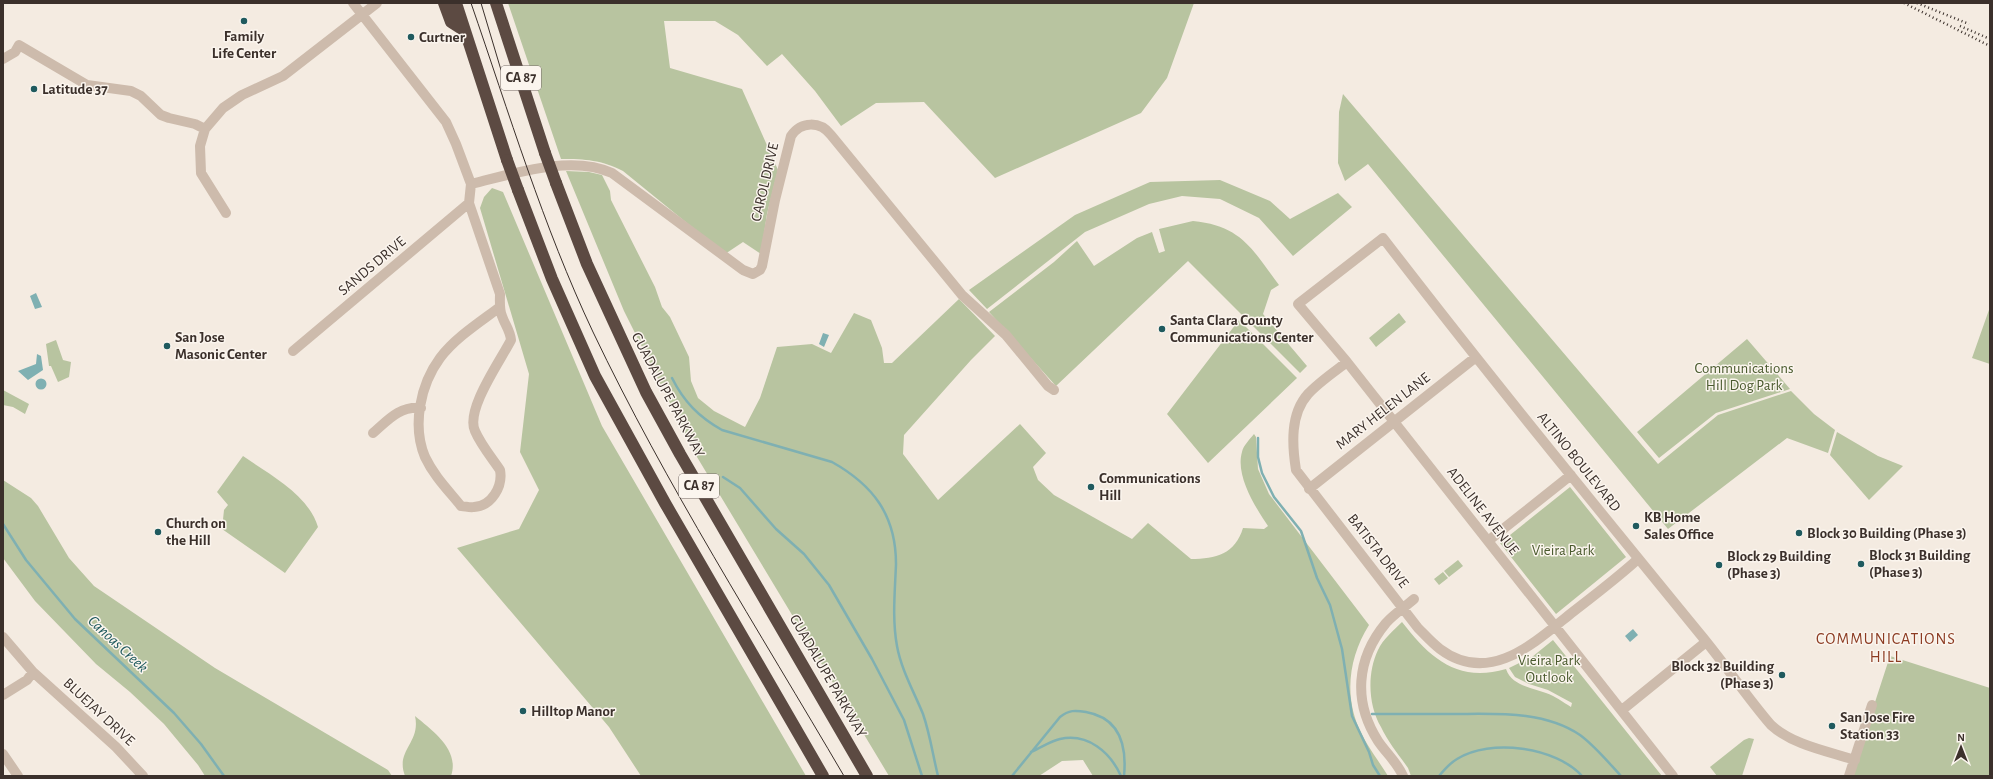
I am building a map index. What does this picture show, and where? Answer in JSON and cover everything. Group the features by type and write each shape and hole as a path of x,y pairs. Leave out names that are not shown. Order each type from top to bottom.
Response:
{"highway":[{"path":"444,3 451,22 465,30"},
{"name":"CA 87","path":"456,3 518,190 552,279 596,376 665,503 823,776"},
{"name":"GUADALUPE PARKWAY","path":"496,3 545,153 587,264 650,398 680,454 867,776"}],"street":[{"path":"353,3 446,122 471,184 469,203 500,294 502,316 510,330 511,340 475,406 473,419 474,431 500,470 501,478 496,493 486,503 475,507 461,506 437,478 425,456 421,441 420,408 426,384 440,358 459,339 500,307"},
{"path":"226,213 201,173 200,146 205,129 223,108 242,95 283,76 378,3"},
{"path":"3,59 15,52 19,45 87,85 131,91 141,96 161,115 195,124 205,129"},
{"name":"CAROL DRIVE","path":"471,184 530,170 566,165 599,167 612,173 744,270 753,274 762,266 775,200 791,136 796,130 805,125 820,126 831,135 962,295 1006,335 1048,386 1054,390"},
{"name":"SANDS DRIVE","path":"293,351 469,203"},
{"name":"ALTINO BOULEVARD","path":"1298,304 1383,238 1638,559 1706,642 1760,713 1779,732 1793,739 1854,760"},
{"name":"ADELINE AVENUE","path":"1298,304 1347,362 1488,540 1554,627 1622,710 1673,776"},
{"name":"MARY HELEN LANE","path":"1309,489 1476,356"},
{"name":"BATISTA DRIVE","path":"1347,362 1308,394 1297,414 1293,439 1293,455 1296,470 1309,489 1418,628 1440,649 1456,659 1475,662 1504,660 1518,654 1638,559"},
{"path":"373,433 398,411 412,407 420,408"},
{"path":"1488,540 1571,475"},
{"path":"1403,776 1398,766 1378,741 1364,712 1361,688 1363,665 1377,635 1388,622 1414,599"},
{"name":"BLUEJAY DRIVE","path":"3,637 33,672 116,746 143,776"},
{"path":"1622,710 1706,642"},
{"path":"3,695 28,680 33,672"},
{"path":"1849,776 1872,706"},
{"path":"3,754 18,776"}],"green space":[{"path":"508,3 1194,3 1167,78 1141,113 995,178 924,102 876,103 841,126 815,91 782,54 767,66 738,35 715,21 664,21 670,68 742,89 778,170 767,214 761,254 743,242 725,254 623,171 608,164 593,161 561,159"},
{"path":"1343,94 1658,464 1718,415 1791,391 1814,414 1835,430 1828,453 1787,438 1668,529 1368,164 1345,181 1338,163 1339,112"},
{"path":"566,171 589,172 602,175 610,191 611,200 655,287 662,307 670,317 689,357 691,381 698,398 714,411 745,427 760,398 777,347 812,344 831,353 854,313 871,320 882,348 884,363 892,363 959,299 995,336 971,360 904,435 903,454 938,500 1020,424 1046,453 1033,467 1038,480 1054,495 1132,539 1148,523 1191,559 1209,558 1230,549 1235,544 1243,528 1264,529 1268,526 1248,491 1241,471 1243,450 1254,434 1256,437 1258,469 1269,494 1369,625 1362,637 1353,661 1350,687 1351,700 1358,726 1368,745 1388,776 1093,776 1083,760 1062,761 1039,776 889,776 697,457 624,311"},
{"path":"1220,180 1270,201 1290,219 1338,193 1352,207 1293,256 1259,218 1220,199 1182,196 1149,204 1085,232 987,309 969,290 1075,215 1150,182"},
{"path":"492,188 503,192 602,426 806,776 641,776 609,727 457,548 519,529 539,490 520,452 529,374 480,208 484,197"},
{"path":"1193,221 1223,228 1235,234 1253,250 1279,285 1271,290 1263,314 1307,366 1300,373 1188,261 1056,386 989,312 1054,262 1077,241 1094,266 1137,238 1152,232 1159,253 1165,251 1159,229"},
{"path":"1990,307 1990,364 1972,358"},
{"path":"1399,313 1406,322 1376,347 1369,338"},
{"path":"1239,320 1297,378 1208,463 1167,414"},
{"name":"Communications Hill Dog Park","path":"1747,339 1790,389 1716,413 1659,458 1637,432"},
{"path":"56,340 63,360 71,362 69,377 58,382 51,366 49,366 46,344"},
{"path":"3,390 29,404 25,414 13,407 3,405"},
{"path":"1837,432 1878,456 1903,466 1869,500 1830,455"},
{"path":"243,456 276,478 297,495 313,515 318,527 285,573 222,529 224,510 228,505 217,492"},
{"path":"3,480 31,498 38,506 69,558 94,586 215,668 388,770 392,776 205,776 198,765 164,724 130,692 96,664 35,601 3,558"},
{"name":"Vieira Park","path":"1570,487 1626,557 1556,614 1500,543"},
{"path":"1458,560 1463,566 1449,577 1444,571"},
{"path":"1443,572 1448,578 1439,585 1434,579"},
{"name":"Vieira Park Outlook","path":"1402,622 1423,646 1446,664 1459,670 1473,673 1506,669 1509,675 1517,682 1549,694 1571,707 1572,703 1548,690 1529,684 1515,677 1509,668 1532,657 1553,640 1662,776 1411,776 1408,768 1387,738 1377,718 1371,699 1370,689 1374,659 1378,650 1386,638"},
{"path":"1890,656 1990,688 1990,776 1851,776"},
{"path":"415,716 437,735 448,750 452,758 453,767 451,776 405,776 403,759 415,733"},
{"path":"1749,738 1754,739 1742,776 1717,776 1710,767 1744,740"}],"water":[{"path":"36,293 42,307 35,309 30,296"},
{"path":"823,333 829,335 824,347 819,344"},
{"path":"37,354 41,356 43,370 28,380 18,371 36,364"},
{"path":"41,378 45,380 47,384 45,388 41,390 37,388 35,384 37,380"},
{"path":"1633,629 1638,635 1630,642 1625,636"}],"waterway":[{"path":"672,378 687,402 706,420 722,430 832,462 847,471 859,481 870,491 879,503 887,516 895,546 896,564 894,615 897,646 905,672 923,714 930,737 938,776"},
{"path":"1258,438 1258,457 1262,473 1274,497 1301,531 1317,578 1330,605 1342,649 1352,716 1369,752 1373,765 1380,776"},
{"path":"723,477 740,488 776,529 804,554 829,585 872,659 904,720 922,776"},
{"name":"Canoas Creek","path":"3,524 26,560 75,619 174,713 201,744 224,776"},
{"path":"1012,776 1060,717 1066,713 1075,711 1098,715 1107,720 1114,727 1122,744 1125,765 1124,776"},
{"path":"1372,714 1501,714 1534,717 1566,727 1586,739 1621,776"},
{"path":"1031,752 1056,740 1070,738 1080,739 1097,746 1104,752 1111,759 1121,776"},
{"path":"1439,776 1457,759 1471,753 1487,749 1504,748 1540,752 1571,766 1582,776"}],"tram line":[{"path":"471,3 542,210 593,332 621,389 682,501 844,776"},
{"path":"481,3 501,70"}],"railway":[{"path":"1904,3 1990,46"},
{"path":"1917,3 1969,24"},
{"path":"1960,26 1990,39"}],"place":[{"name":"Family Life Center","path":"244,21"},
{"name":"Curtner","path":"411,37"},
{"name":"Latitude 37","path":"34,89"},
{"name":"Santa Clara County Communications Center","path":"1162,329"},
{"name":"San Jose Masonic Center","path":"167,346"},
{"name":"Communications Hill","path":"1091,487"},
{"name":"KB Home Sales Office","path":"1636,526"},
{"name":"Church on the Hill","path":"158,532"},
{"name":"Block 30 Building (Phase 3)","path":"1799,533"},
{"name":"Block 31 Building (Phase 3)","path":"1861,564"},
{"name":"Block 29 Building (Phase 3)","path":"1719,565"},
{"name":"Block 32 Building (Phase 3)","path":"1782,675"},
{"name":"Hilltop Manor","path":"523,711"},
{"name":"San Jose Fire Station 33","path":"1832,726"}],"district":[{"name":"COMMUNICATIONS HILL","path":"1886,648"}]}
